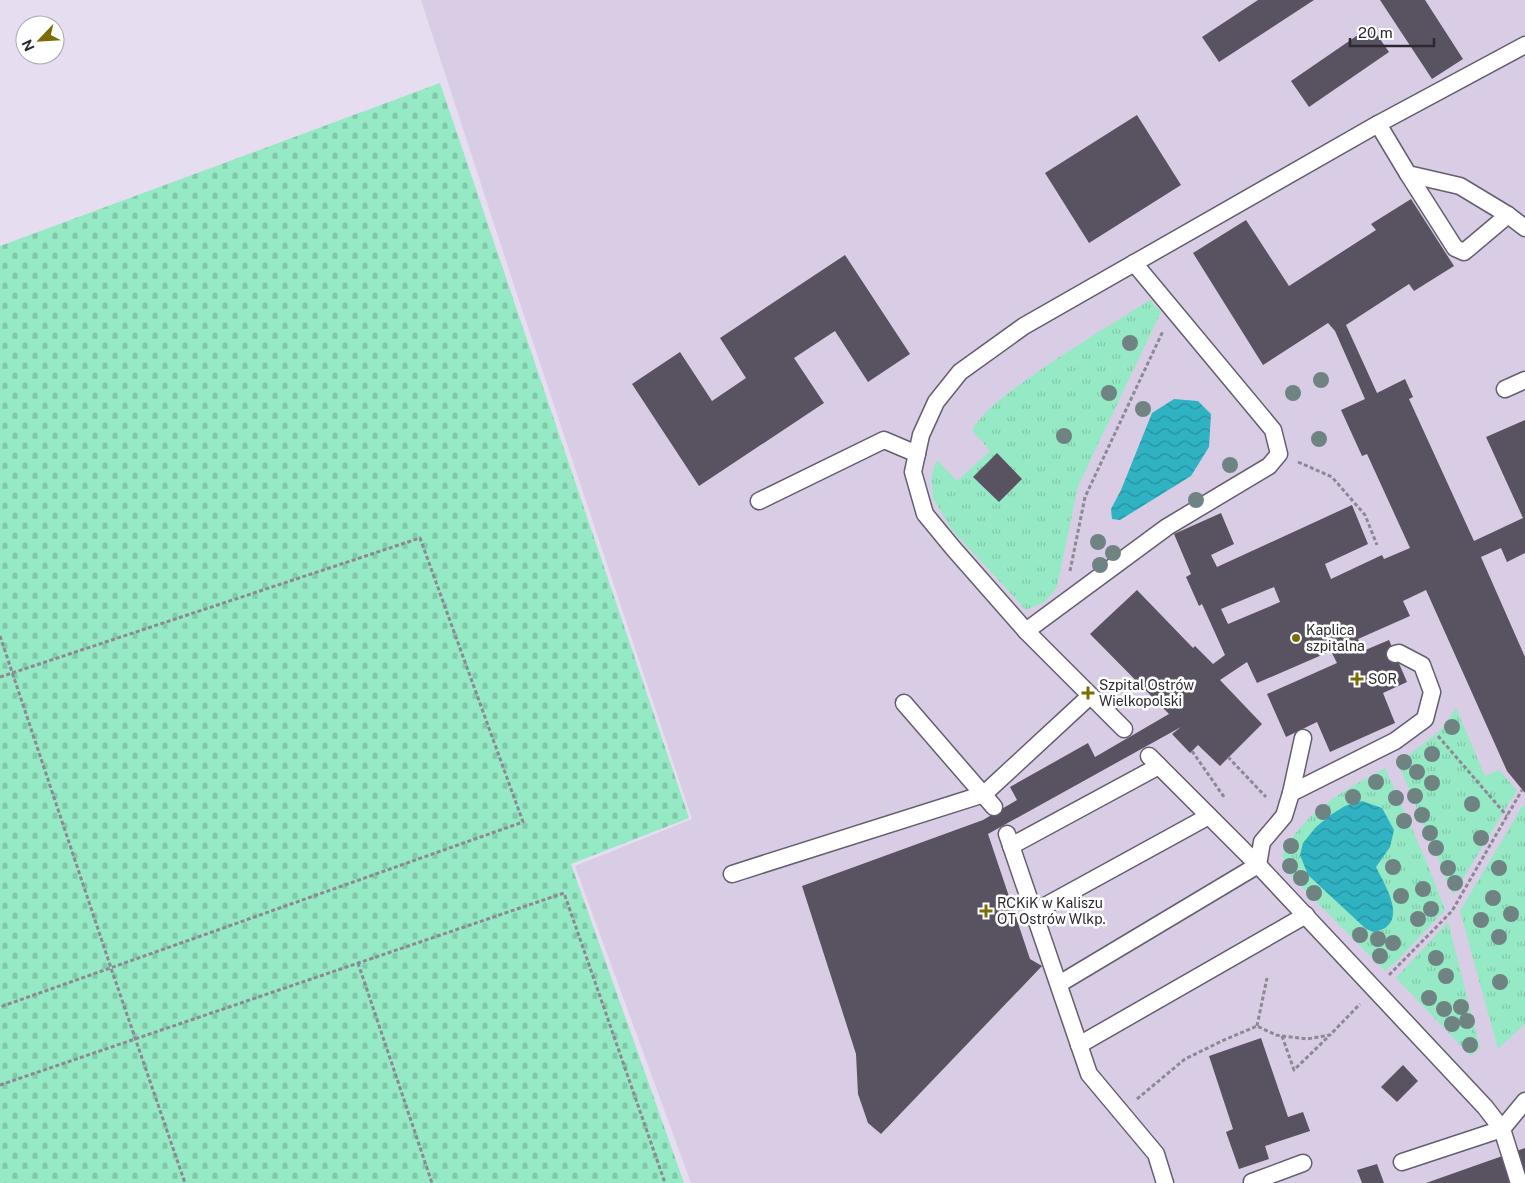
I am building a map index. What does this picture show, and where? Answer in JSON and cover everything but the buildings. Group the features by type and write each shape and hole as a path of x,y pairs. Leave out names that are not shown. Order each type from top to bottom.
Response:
{"lane":[{"path":"1124,729 1026,631 952,548 925,514 913,472 921,435 936,402 960,372 1024,326 1378,124 1525,45"},
{"path":"1378,124 1455,248 1464,252 1508,215"},
{"path":"1408,174 1460,186 1508,215 1525,228"},
{"path":"1026,631 1167,527 1269,466 1279,454 1273,430 1134,263"},
{"path":"1505,389 1525,380"},
{"path":"759,501 884,440 917,454"},
{"path":"1291,793 1395,741 1425,719 1432,692 1422,665 1399,652 1395,654"},
{"path":"732,874 989,801 1090,696"},
{"path":"904,703 989,801"},
{"path":"1059,984 1258,865 1262,842 1284,816 1303,738"},
{"path":"1165,1183 1156,1154 1089,1074 1009,840 1154,761 1258,865 1485,1107 1502,1129 1519,1183"},
{"path":"1034,912 1209,816"},
{"path":"1079,1045 1306,916"},
{"path":"1402,1162 1502,1129 1525,1101"},
{"path":"1252,1183 1303,1163"}],"path":[{"path":"1062,606 1085,497 1173,310"},
{"path":"1279,454 1332,477 1366,515 1377,545"},
{"path":"0,677 420,538 523,822 0,1007"},
{"path":"0,636 111,968 186,1183"},
{"path":"1433,729 1507,817"},
{"path":"1228,757 1284,816"},
{"path":"1282,1036 1294,1070 1452,911 1522,790"},
{"path":"0,1085 564,893 665,1183"},
{"path":"358,964 432,1183"},
{"path":"1257,1026 1267,978"},
{"path":"1121,1112 1186,1059 1257,1026 1282,1036 1307,1039 1330,1035"}],"shaded area":[{"name":"Szpital Ostrów Wielkopolski","path":"421,0 1525,0 1525,1183 691,1183 575,866 692,819"}],"green space":[{"path":"440,83 689,818 571,864 684,1183 0,1183 0,246"},
{"path":"1150,300 1161,312 1078,486 1057,587 1045,602 1026,610 952,530 933,498 931,477 937,460 957,481 990,451 972,430 994,404 1053,361"},
{"path":"1456,708 1485,776 1499,770 1517,790 1453,895 1398,763 1440,731"},
{"path":"1385,768 1427,863 1445,910 1398,960 1385,971 1289,874 1282,854 1302,825 1327,803"},
{"path":"1523,805 1525,807 1525,1024 1498,1049 1460,911"},
{"path":"1448,922 1480,1048 1471,1056 1396,978"}],"water":[{"path":"1174,399 1198,401 1211,414 1209,447 1191,476 1120,520 1112,519 1111,509 1121,490 1152,413"},
{"path":"1362,801 1382,808 1394,830 1390,847 1376,867 1391,898 1393,915 1391,922 1385,928 1373,932 1365,928 1308,875 1300,855 1303,843 1316,827 1345,806"}],"place":[{"name":"Kaplica szpitalna","path":"1296,638"},
{"name":"SOR","path":"1357,679"},
{"name":"Szpital Ostrów Wielkopolski","path":"1088,693"},
{"name":"RCKiK w Kaliszu OT Ostrów Wlkp.","path":"986,911"}]}
